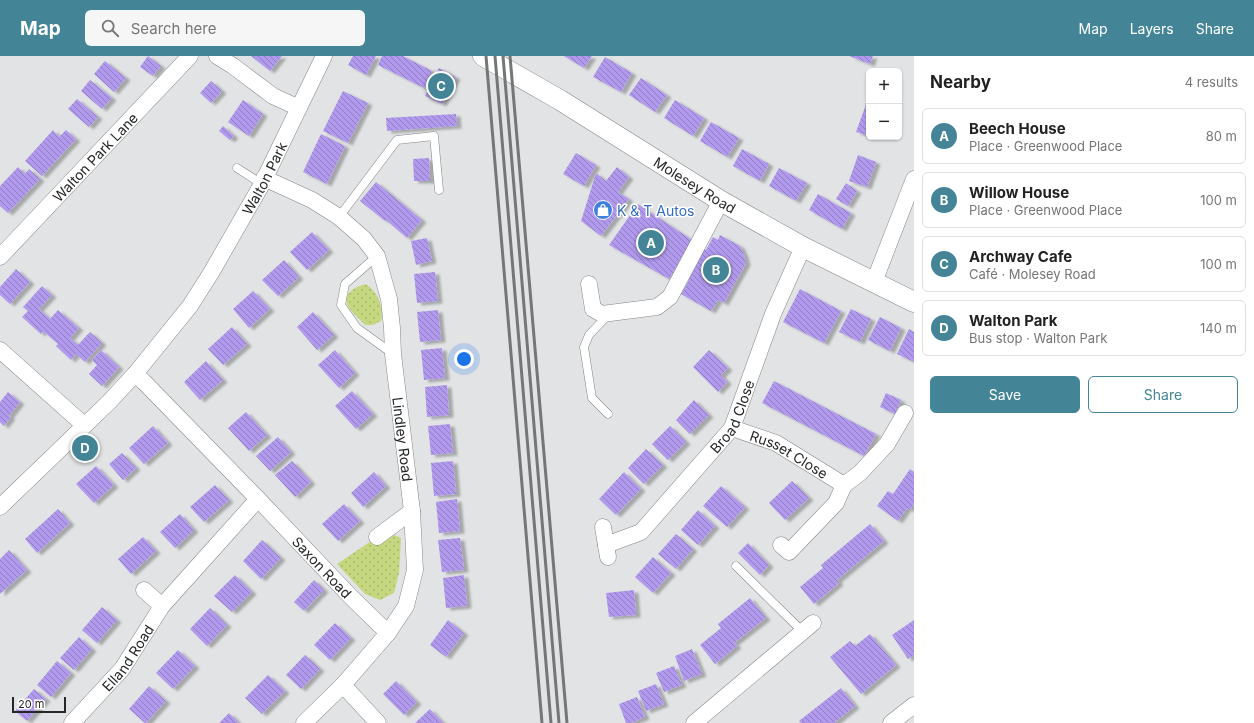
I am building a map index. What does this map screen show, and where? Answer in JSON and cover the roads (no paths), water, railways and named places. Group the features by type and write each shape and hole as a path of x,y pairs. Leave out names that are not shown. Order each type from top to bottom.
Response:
{"street":[{"name":"Walton Park Lane","path":"0,257 190,56"},
{"path":"217,56 273,96 299,108"},
{"name":"Walton Park","path":"0,506 109,402 135,374 190,306 211,273 263,181 324,56"},
{"name":"Molesey Road","path":"483,56 560,100 722,201 804,247 914,302"},
{"path":"874,282 914,179"},
{"name":"Lindley Road","path":"263,181 312,200 339,217 364,239 377,256 389,299 393,354 412,511 415,570 406,606 388,633 343,685 304,723"},
{"path":"589,284 593,309 602,314 657,307 670,297 722,201"},
{"name":"Broad Close","path":"603,527 607,551 641,532 732,428 773,314 804,247"},
{"path":"0,350 84,426"},
{"name":"Saxon Road","path":"135,374 258,499 350,596 388,633"},
{"name":"Russet Close","path":"781,545 789,552 836,503 844,485 860,472 887,444 905,413"},
{"name":"Russet Close","path":"732,428 776,443 844,485"},
{"path":"144,590 162,606 258,499"},
{"path":"377,537 412,511"},
{"name":"Elland Road","path":"72,723 122,669 162,606"},
{"path":"694,723 808,627"},
{"path":"343,685 378,723"},
{"path":"891,723 914,705"}],"lane":[{"path":"339,217 397,140 434,136 439,190"},
{"path":"237,168 263,181"},
{"path":"377,256 345,284 341,305 356,328 393,354"},
{"path":"608,414 592,398 584,347 589,335 610,313"},
{"path":"736,566 808,627"}],"railway":[{"path":"486,56 542,723"},
{"path":"495,56 551,723"},
{"path":"503,56 559,723"},
{"path":"510,56 567,723"}],"place":[{"name":"Archway Cafe","path":"441,86"},
{"name":"K & T Autos","path":"603,210"},
{"name":"Beech House","path":"651,243"},
{"name":"Willow House","path":"716,270"},
{"name":"Walton Park","path":"85,448"}]}
